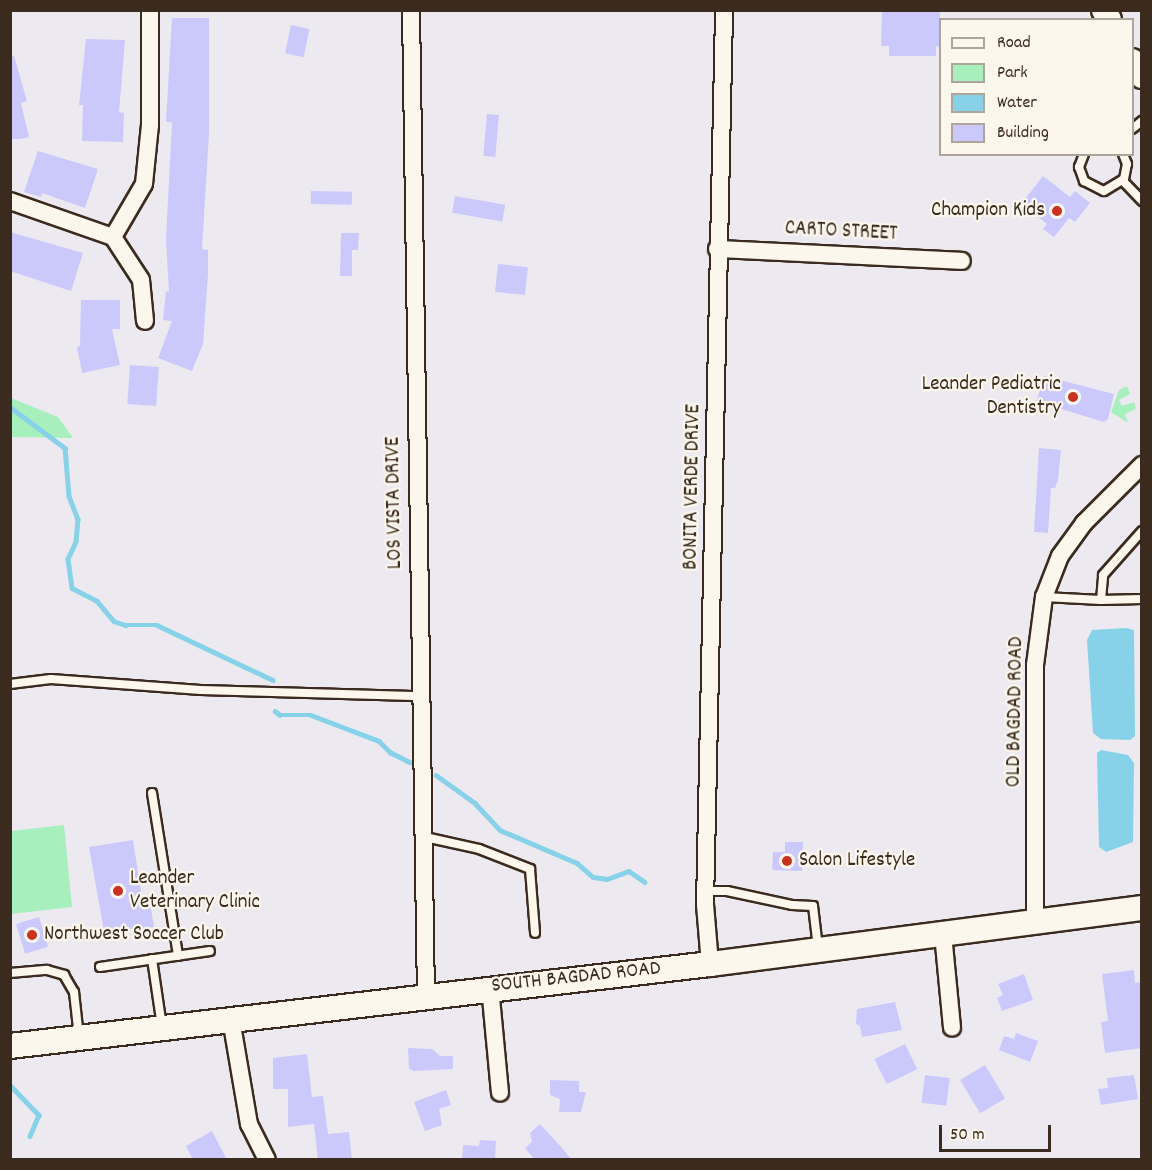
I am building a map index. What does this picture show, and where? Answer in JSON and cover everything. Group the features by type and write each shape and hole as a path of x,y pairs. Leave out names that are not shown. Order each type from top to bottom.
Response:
{"main road":[{"name":"SOUTH BAGDAD ROAD","path":"12,1045 490,987 710,964 1142,908"}],"street":[{"path":"113,237 144,184 150,125 150,10"},
{"name":"LOS VISTA DRIVE","path":"411,10 426,995"},
{"name":"BONITA VERDE DRIVE","path":"710,964 705,891 716,507 717,249 724,10"},
{"path":"10,201 113,237 141,280 145,321"},
{"name":"CARTO STREET","path":"717,249 962,261"},
{"name":"OLD BAGDAD ROAD","path":"1035,923 1035,665 1044,597 1060,556 1083,523 1142,465"},
{"path":"944,934 952,1028"},
{"path":"490,987 500,1093"},
{"path":"231,1019 249,1124 267,1160"}],"lane":[{"path":"1084,156 1080,174 1089,187 1104,191 1123,181 1127,164 1124,156"},
{"path":"1123,181 1142,201"},
{"path":"1101,600 1103,575 1140,537"},
{"path":"1044,597 1101,600 1142,599"},
{"path":"10,684 51,679 201,690 422,696"},
{"path":"152,793 178,956"},
{"path":"425,837 479,849 530,869 535,933"},
{"path":"705,891 727,891 792,905 813,906 818,949"},
{"path":"100,967 210,951"},
{"path":"152,959 162,1028"},
{"path":"10,973 47,970 64,975 74,992 79,1037"}],"green space":[{"path":"1127,386 1130,394 1119,400 1122,406 1134,402 1136,409 1125,414 1128,423 1111,412 1119,390"},
{"path":"11,398 58,417 73,438 11,437"},
{"path":"64,825 72,907 11,914 11,831"}],"water":[{"path":"1126,628 1134,630 1135,736 1130,740 1101,739 1093,733 1087,640 1092,630"},
{"path":"1101,750 1128,755 1134,763 1133,842 1106,852 1099,847 1097,753"}],"building":[{"path":"882,10 940,10 939,47 936,46 936,56 889,56 889,46 881,46"},
{"path":"172,18 209,18 209,134 202,249 208,250 208,274 203,344 192,371 158,358 172,321 163,320 166,291 169,292 166,239 172,122 166,122"},
{"path":"291,25 310,29 304,57 285,53"},
{"path":"86,39 125,40 119,112 124,113 123,142 82,141 83,105 79,105"},
{"path":"14,56 27,101 21,103 29,137 21,139 10,139 10,57"},
{"path":"487,114 499,115 495,157 483,156"},
{"path":"38,151 98,169 85,208 42,193 41,197 24,192"},
{"name":"Champion Kids","path":"1043,176 1070,197 1075,191 1090,203 1075,222 1069,218 1054,237 1043,229 1047,224 1021,204"},
{"path":"311,191 352,192 352,205 311,204"},
{"path":"455,196 505,205 502,222 452,213"},
{"path":"10,232 83,253 71,291 10,271"},
{"path":"341,233 359,233 358,250 352,250 352,276 340,276"},
{"path":"498,264 528,267 525,295 495,292"},
{"path":"81,300 120,300 120,329 112,329 120,365 82,373 77,347 80,346"},
{"path":"130,365 159,367 156,406 127,404"},
{"name":"Leander Pediatric Dentistry","path":"1044,376 1114,394 1108,419 1104,422 1048,405 1046,410 1035,406"},
{"path":"1039,448 1061,450 1058,480 1055,488 1051,488 1048,533 1034,532"},
{"name":"Leander Veterinary Clinic","path":"133,840 143,904 150,902 154,927 104,931 89,847"},
{"name":"Salon Lifestyle","path":"785,842 803,842 802,871 772,870 773,852 785,852"},
{"name":"Northwest Soccer Club","path":"39,917 48,947 25,954 16,924"},
{"path":"1134,970 1135,983 1142,982 1142,1048 1105,1053 1101,1022 1108,1021 1102,974"},
{"path":"1024,974 1033,1000 1002,1011 997,998 1003,995 998,984"},
{"path":"895,1002 902,1030 862,1037 860,1026 856,1024 857,1009"},
{"path":"1016,1033 1038,1041 1030,1062 999,1050 1004,1036 1014,1039"},
{"path":"905,1044 917,1069 887,1084 874,1059"},
{"path":"408,1048 432,1049 440,1056 453,1056 453,1069 414,1071 409,1069"},
{"path":"307,1054 312,1097 323,1096 328,1134 349,1132 352,1160 318,1160 314,1124 288,1127 288,1089 273,1089 273,1058"},
{"path":"985,1065 1005,1098 980,1113 960,1080"},
{"path":"925,1075 950,1078 946,1106 922,1103"},
{"path":"1134,1075 1138,1099 1101,1105 1098,1089 1108,1088 1107,1078"},
{"path":"550,1080 579,1081 579,1092 586,1092 581,1112 559,1112 560,1099 550,1095"},
{"path":"446,1090 451,1105 439,1109 442,1125 425,1131 414,1102"},
{"path":"540,1124 572,1160 535,1160 525,1148 532,1142 530,1133"},
{"path":"212,1131 227,1160 193,1160 186,1146"},
{"path":"480,1140 496,1141 495,1160 462,1160 463,1145 479,1146"}],"waterway":[{"path":"10,407 65,448 69,496 78,519 76,542 68,559 72,588 97,601 114,621 125,625 157,625 273,680"},
{"path":"275,711 280,715 311,715 379,741 390,752 410,762"},
{"path":"436,775 475,803 500,830 577,863 593,877 607,879 629,871 645,882"},
{"path":"10,1085 39,1115 30,1136"}],"place":[{"name":"Champion Kids","path":"1057,211"},
{"name":"Leander Pediatric Dentistry","path":"1073,397"},
{"name":"Salon Lifestyle","path":"787,861"},
{"name":"Leander Veterinary Clinic","path":"118,891"},
{"name":"Northwest Soccer Club","path":"32,935"}]}
